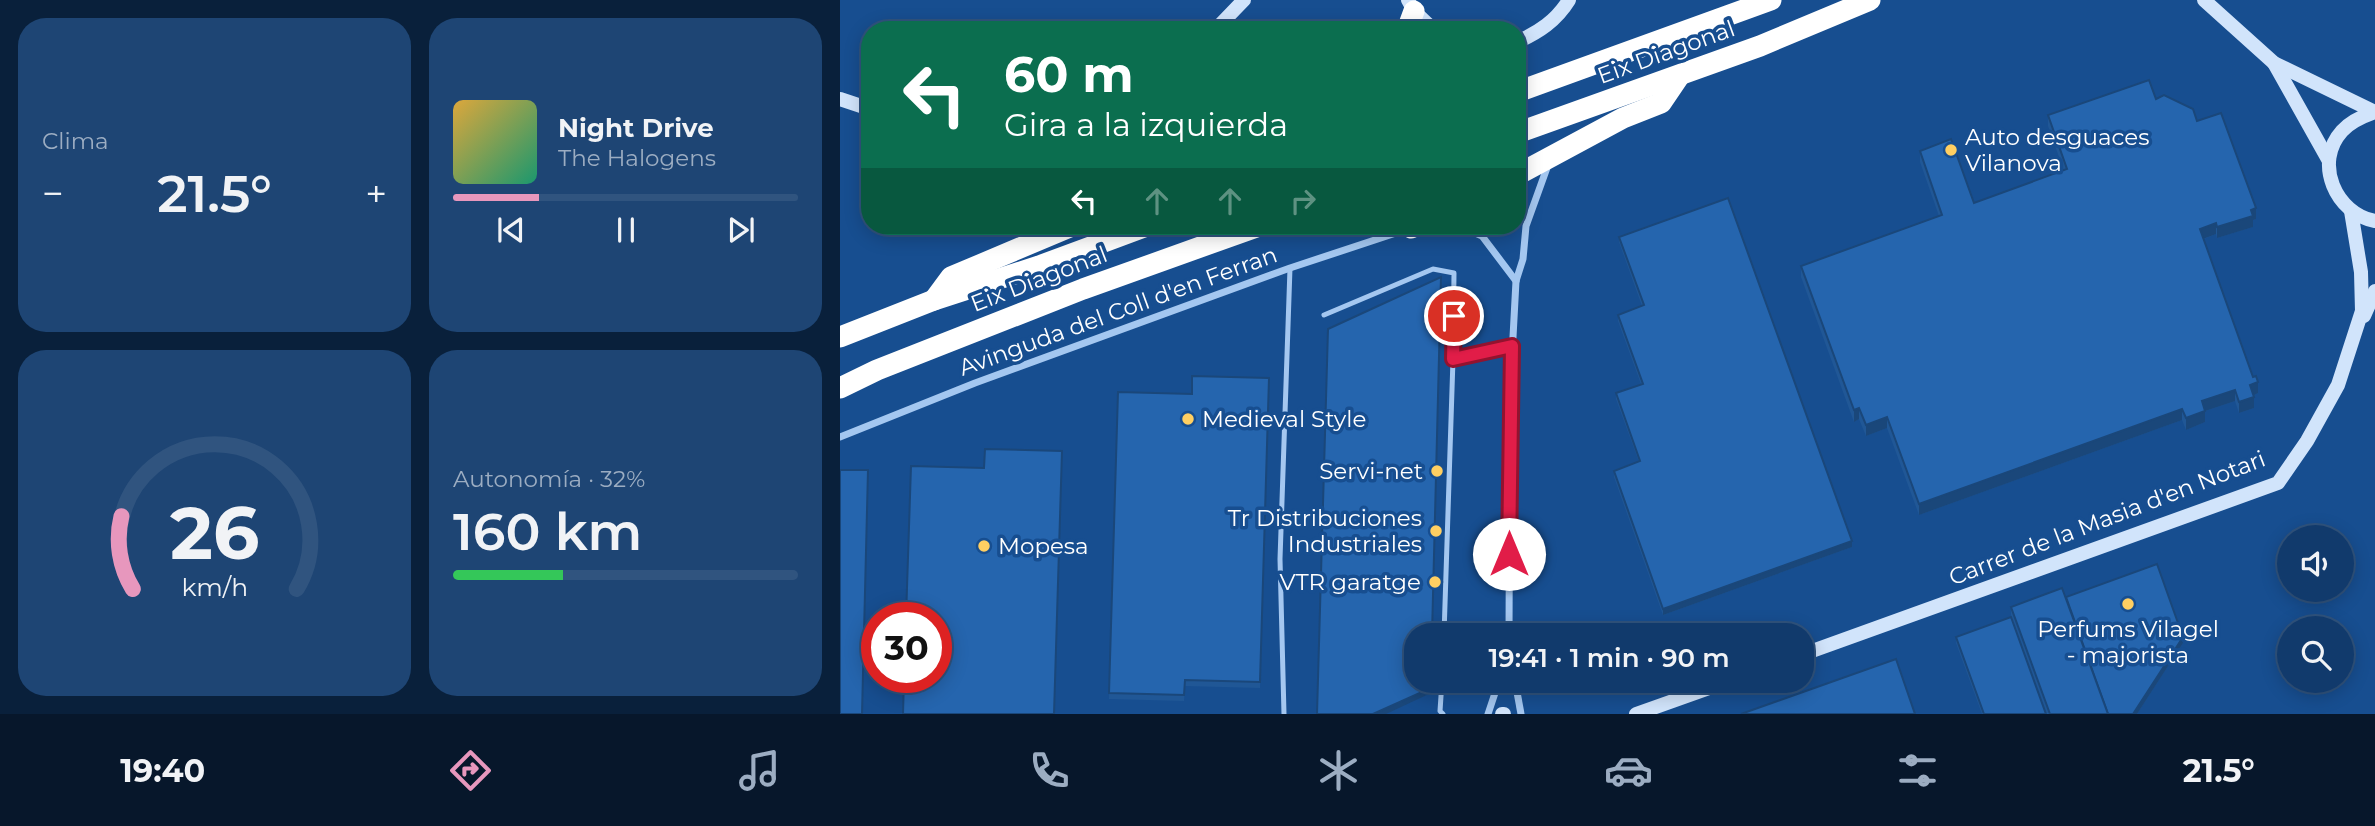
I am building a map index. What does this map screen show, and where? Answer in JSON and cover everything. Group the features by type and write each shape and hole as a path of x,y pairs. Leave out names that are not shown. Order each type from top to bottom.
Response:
{"highway":[{"name":"Eix Diagonal","path":"1526,89 1771,0"},
{"name":"Eix Diagonal","path":"1526,130 1760,46 1870,0"},
{"path":"1526,171 1623,118 1661,103 1680,75"},
{"path":"934,300 951,277 1051,235"},
{"name":"Eix Diagonal","path":"840,337 934,300 1040,266 1123,235"},
{"name":"Eix Diagonal","path":"840,387 1083,289 1234,235"}],"street":[{"path":"1224,21 1244,0"},
{"path":"1526,38 1540,31 1561,12 1569,0"},
{"path":"2204,0 2274,64 2375,112"},
{"path":"2274,64 2329,161 2333,189 2351,211 2375,221"},
{"path":"840,99 861,106"},
{"path":"2329,161 2334,143 2342,131 2357,119 2375,112"},
{"path":"1526,226 1550,159"},
{"name":"Carrer de la Masia d'en Notari","path":"1814,650 2278,483 2307,441 2338,385 2362,311 2361,272 2351,211"},
{"name":"Avinguda del Coll d'en Ferran","path":"840,437 975,383 1290,268 1389,235"},
{"path":"1480,235 1516,281"},
{"path":"1509,623 1512,346 1516,281 1523,260 1525,235"},
{"name":"Carrer de la Masia d'en Notari","path":"2353,340 2375,291"},
{"path":"1488,714 1495,693"},
{"path":"1517,693 1521,714"},
{"path":"1636,714 1695,693"}],"lane":[{"path":"1284,714 1280,559 1290,268"},
{"path":"1324,315 1433,269 1454,273 1444,623"},
{"path":"1453,359 1512,346"},
{"path":"1438,713 1440,693"}],"building":[{"path":"2149,80 2156,99 2164,95 2193,109 2197,121 2221,113 2256,208 2251,210 2253,216 2217,227 2216,223 2200,229 2253,377 2256,376 2258,382 2250,385 2254,397 2239,402 2235,390 2202,401 2205,411 2186,418 2182,409 1919,504 1887,417 1866,425 1859,408 1854,410 1801,266 1942,215 1920,151 1951,139 1974,203 2067,169 2048,115"},
{"path":"1728,198 1852,541 1663,609 1614,471 1640,461 1616,393 1643,384 1618,315 1644,305 1619,237"},
{"path":"1441,277 1432,623 1404,623 1404,693 1420,693 1373,714 1317,714 1328,329"},
{"path":"1192,376 1269,378 1260,682 1185,680 1184,695 1109,693 1118,392 1192,394"},
{"name":"Mopesa","path":"985,449 1062,451 1054,714 903,714 904,693 952,693 952,602 907,602 911,466 984,468"},
{"path":"840,470 868,470 865,602 861,602 862,714 840,714"},
{"path":"2157,564 2183,637 2133,714 2108,714 2066,597"},
{"path":"2062,588 2108,714 2050,714 2011,607"},
{"path":"2011,617 2046,714 1984,714 1956,637"},
{"path":"1896,659 1915,714 1741,714 1800,693 1814,693 1814,688"}],"place":[{"name":"Auto desguaces Vilanova","path":"1951,150"},
{"name":"Medieval Style","path":"1188,419"},
{"name":"Servi-net","path":"1437,471"},
{"name":"Tr Distribuciones Industriales","path":"1436,531"},
{"name":"Mopesa","path":"984,546"},
{"name":"VTR garatge","path":"1435,582"},
{"name":"Perfums Vilagel - majorista","path":"2128,604"}],"route":[{"path":"1454,316 1453,359 1512,346 1509,554"}]}
